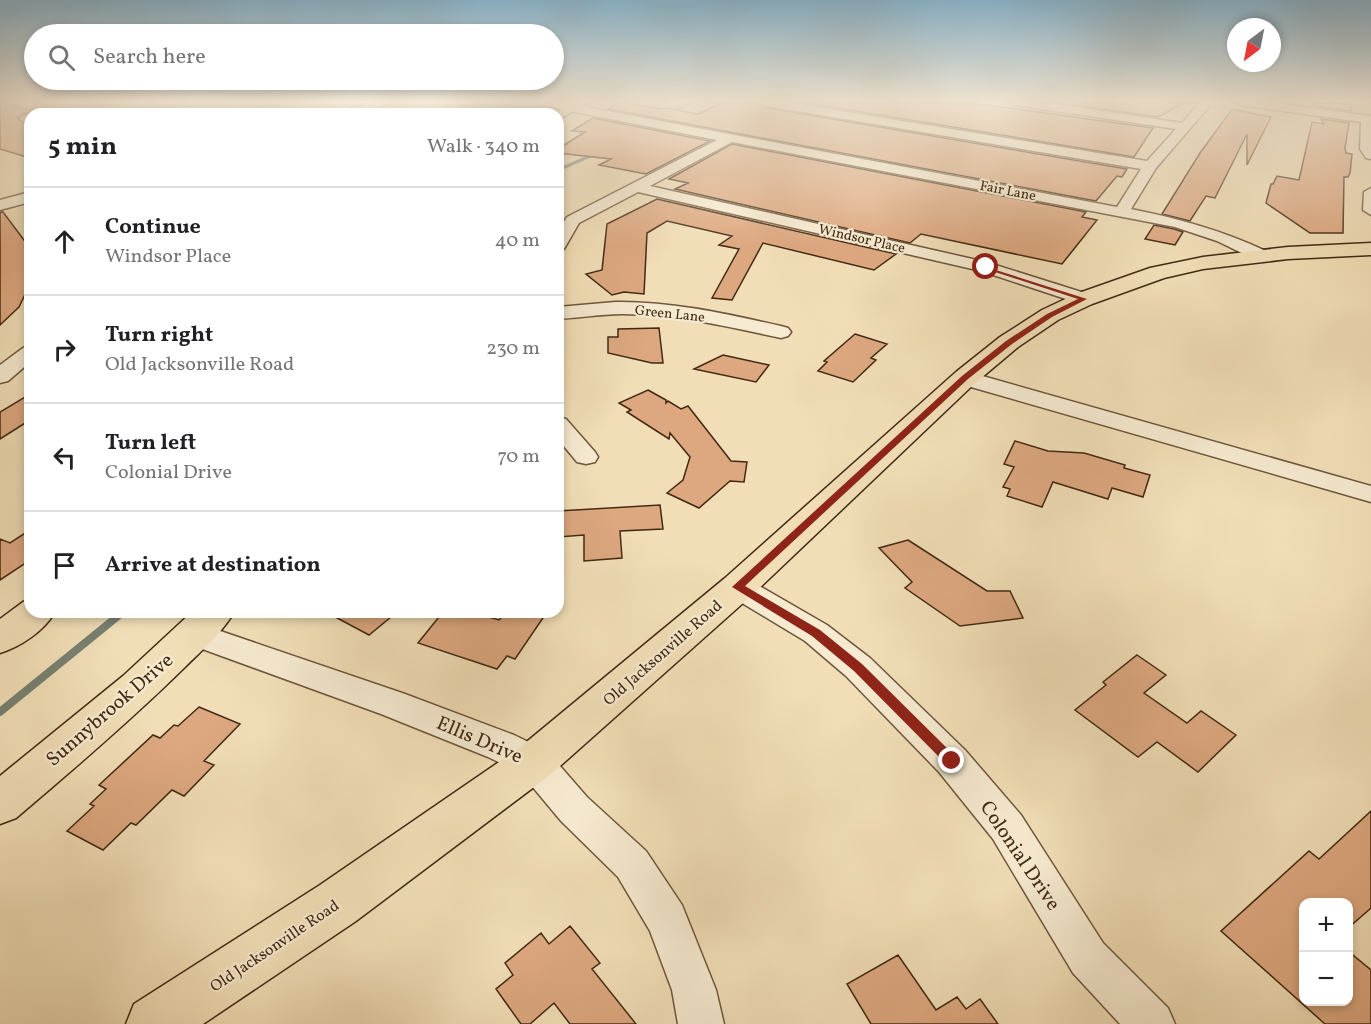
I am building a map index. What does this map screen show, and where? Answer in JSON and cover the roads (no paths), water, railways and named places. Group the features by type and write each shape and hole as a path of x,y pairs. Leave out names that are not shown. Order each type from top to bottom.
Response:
{"main road":[{"name":"Old Jacksonville Road","path":"154,1024 338,903 534,762 738,587 965,378 1009,342 1050,315 1084,299 1158,273 1203,263 1260,255 1371,249"},
{"path":"0,639 28,618"},
{"name":"Sunnybrook Drive","path":"0,803 81,736 204,623"}],"street":[{"path":"564,235 573,220 707,150"},
{"name":"Fair Lane","path":"792,150 1178,224 1223,237 1260,255"},
{"path":"1052,150 1150,166"},
{"path":"1121,212 1150,166 1165,150"},
{"name":"Windsor Place","path":"636,187 986,267 1084,299"},
{"path":"1371,192 1371,210"},
{"path":"0,205 24,199"},
{"name":"Green Lane","path":"564,313 621,308 660,310 703,315 781,332"},
{"path":"0,376 24,357"},
{"path":"965,378 1371,494"},
{"path":"564,431 586,457"},
{"name":"Colonial Drive","path":"738,587 825,640 858,667 952,761 1007,827 1088,958 1152,1024"},
{"name":"Ellis Drive","path":"204,623 393,704 501,746 534,762 574,809 632,864 667,920 694,990 701,1024"}],"waterway":[{"path":"564,167 597,153"},
{"path":"0,712 116,618"}]}
